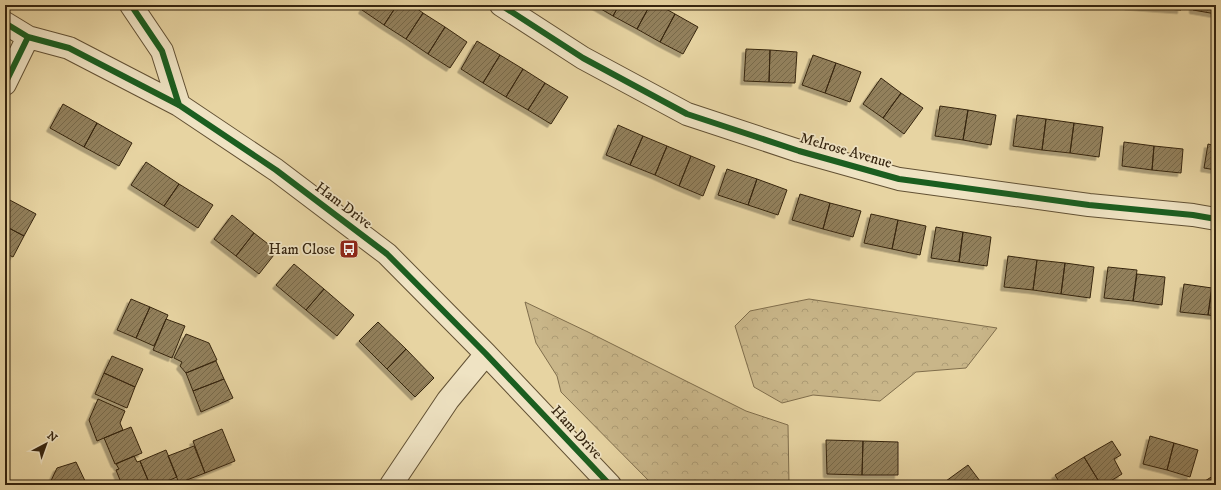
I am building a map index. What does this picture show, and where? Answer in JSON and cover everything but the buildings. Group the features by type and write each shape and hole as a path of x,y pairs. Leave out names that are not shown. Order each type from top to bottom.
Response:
{"street":[{"path":"131,5 162,51 178,105"},
{"name":"Melrose Avenue","path":"502,5 583,58 687,114 799,151 899,179 1089,205 1193,215 1216,219"},
{"name":"Ham Drive","path":"5,23 28,38 70,48 178,105 276,170 387,254 486,354 610,485"},
{"path":"5,84 28,38"},
{"path":"391,485 448,400 486,354"}],"green space":[{"path":"809,299 997,328 966,368 916,372 880,401 813,395 782,403 754,387 735,326 750,311"},
{"path":"525,302 746,411 788,425 789,485 653,485 561,392 557,376 536,343"}],"cycle path":[{"path":"131,5 162,51 179,105"},
{"path":"501,5 583,58 687,114 799,151 899,179 1089,205 1193,215 1216,219"},
{"path":"5,23 28,37 69,48 179,105 276,170 387,254 486,354 610,485"},
{"path":"5,84 28,37"}],"place":[{"name":"Ham Close","path":"349,249"}]}
